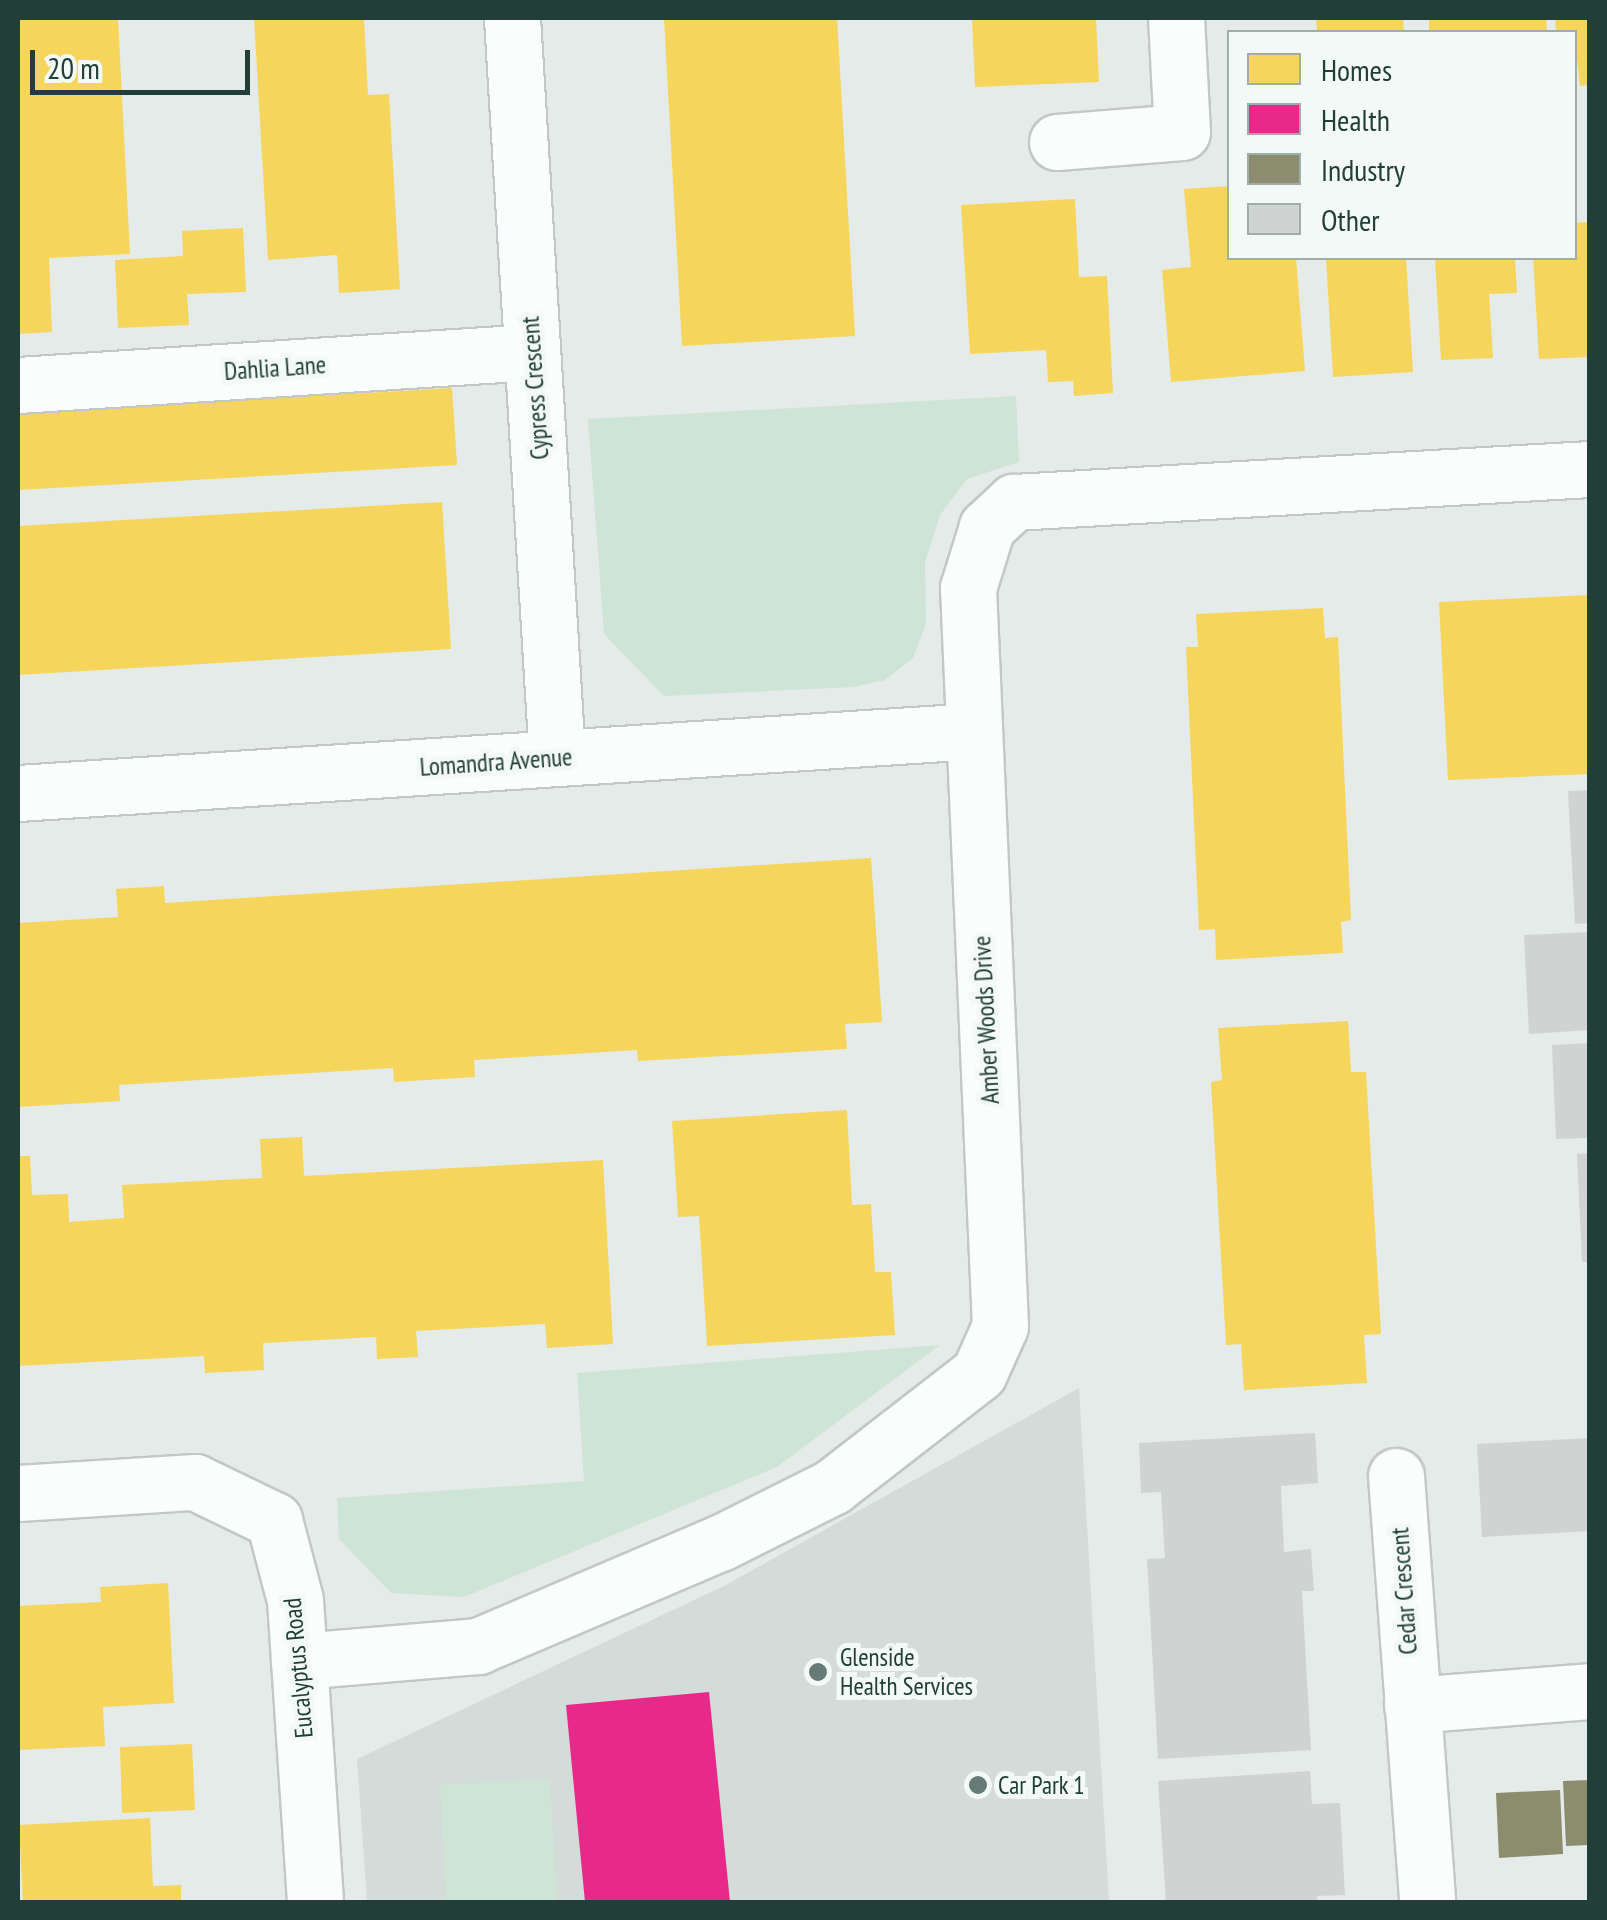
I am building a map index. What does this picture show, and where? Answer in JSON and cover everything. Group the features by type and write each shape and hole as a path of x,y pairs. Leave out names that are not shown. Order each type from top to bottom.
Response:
{"street":[{"name":"Cypress Crescent","path":"512,18 558,758"},
{"path":"1057,142 1182,132 1176,18"},
{"name":"Dahlia Lane","path":"18,384 532,352"},
{"name":"Amber Woods Drive","path":"299,1662 478,1646 686,1558 832,1487 978,1373 1000,1326 974,731 972,559 986,528 1014,502 1590,469"},
{"name":"Lomandra Avenue","path":"18,794 974,731"},
{"name":"Cedar Crescent","path":"1396,1476 1427,1902"},
{"name":"Eucalyptus Road","path":"18,1493 194,1482 274,1520 295,1600 315,1902"},
{"path":"1412,1705 1590,1691"}],"shaded area":[{"name":"Glenside Health Services","path":"1079,1388 1109,1902 367,1902 357,1759 724,1586"}],"green space":[{"path":"1016,396 1019,462 967,479 940,515 925,563 926,624 913,658 885,680 854,687 664,696 604,634 588,419"},
{"path":"940,1345 777,1467 464,1597 391,1593 339,1539 337,1498 584,1481 577,1373"},
{"path":"550,1779 557,1902 446,1902 440,1785"}],"building: Homes":[{"path":"18,18 118,18 130,254 49,258 52,332 18,334"},
{"path":"254,18 364,18 368,95 389,94 400,289 339,293 337,255 268,260"},
{"path":"664,18 837,18 855,336 682,346"},
{"path":"972,18 1096,18 1099,82 975,87"},
{"path":"1316,18 1403,18 1404,30 1317,30"},
{"path":"1429,18 1546,18 1547,30 1429,30"},
{"path":"1555,18 1590,18 1590,85 1580,86 1577,30 1556,30"},
{"path":"1227,186 1227,260 1296,260 1305,371 1171,382 1162,270 1191,267 1184,189"},
{"path":"1075,199 1079,277 1107,276 1113,393 1074,396 1073,381 1048,382 1046,350 970,354 961,205"},
{"path":"1590,222 1590,357 1539,359 1533,260 1577,260 1577,223"},
{"path":"243,228 246,292 187,294 189,325 118,328 115,260 183,256 182,231"},
{"path":"1326,260 1406,260 1413,372 1333,377"},
{"path":"1435,260 1515,260 1517,293 1489,294 1493,358 1441,360"},
{"path":"452,388 457,465 18,490 18,413"},
{"path":"442,502 451,649 18,675 18,526"},
{"path":"1590,595 1590,774 1448,780 1439,602"},
{"path":"1323,608 1325,638 1338,637 1351,920 1341,922 1343,953 1216,960 1215,929 1199,930 1186,647 1198,647 1196,614"},
{"path":"871,858 882,1022 845,1024 847,1049 638,1061 637,1050 474,1060 475,1077 394,1082 393,1068 119,1085 120,1101 18,1107 18,923 118,917 116,889 164,886 165,903"},
{"path":"1348,1021 1351,1072 1366,1072 1381,1334 1364,1335 1367,1383 1244,1390 1241,1344 1226,1345 1211,1082 1222,1080 1218,1028"},
{"path":"847,1110 852,1205 871,1204 875,1272 891,1272 895,1335 707,1346 699,1216 678,1217 672,1121"},
{"path":"302,1137 304,1176 603,1160 613,1344 547,1348 545,1324 416,1331 418,1357 377,1359 376,1337 263,1343 264,1370 205,1373 204,1356 18,1366 18,1156 30,1156 32,1195 68,1194 69,1222 124,1218 122,1185 262,1178 260,1139"},
{"path":"168,1583 174,1703 103,1707 105,1746 18,1750 18,1606 101,1602 100,1587"},
{"path":"192,1744 195,1810 122,1813 120,1747"},
{"path":"150,1818 153,1886 181,1885 181,1902 23,1902 19,1825"}],"building: Health":[{"path":"709,1692 730,1902 585,1902 566,1705"}],"building: Industry":[{"path":"1590,1780 1590,1845 1566,1846 1563,1781"},
{"path":"1560,1790 1563,1854 1499,1858 1496,1793"}],"building: Other":[{"path":"1590,790 1590,923 1575,924 1568,791"},
{"path":"1590,932 1590,1030 1529,1034 1524,935"},
{"path":"1590,1043 1590,1138 1556,1139 1552,1045"},
{"path":"1590,1153 1590,1262 1582,1262 1577,1154"},
{"path":"1315,1433 1318,1483 1281,1486 1284,1552 1311,1549 1314,1591 1302,1591 1311,1750 1158,1759 1147,1559 1165,1558 1161,1492 1141,1493 1139,1443"},
{"path":"1590,1438 1590,1531 1482,1537 1477,1444"},
{"path":"1310,1771 1312,1804 1340,1803 1345,1895 1317,1896 1318,1902 1166,1902 1158,1781"}],"place":[{"name":"Glenside Health Services","path":"818,1672"},
{"name":"Car Park 1","path":"978,1785"}]}
